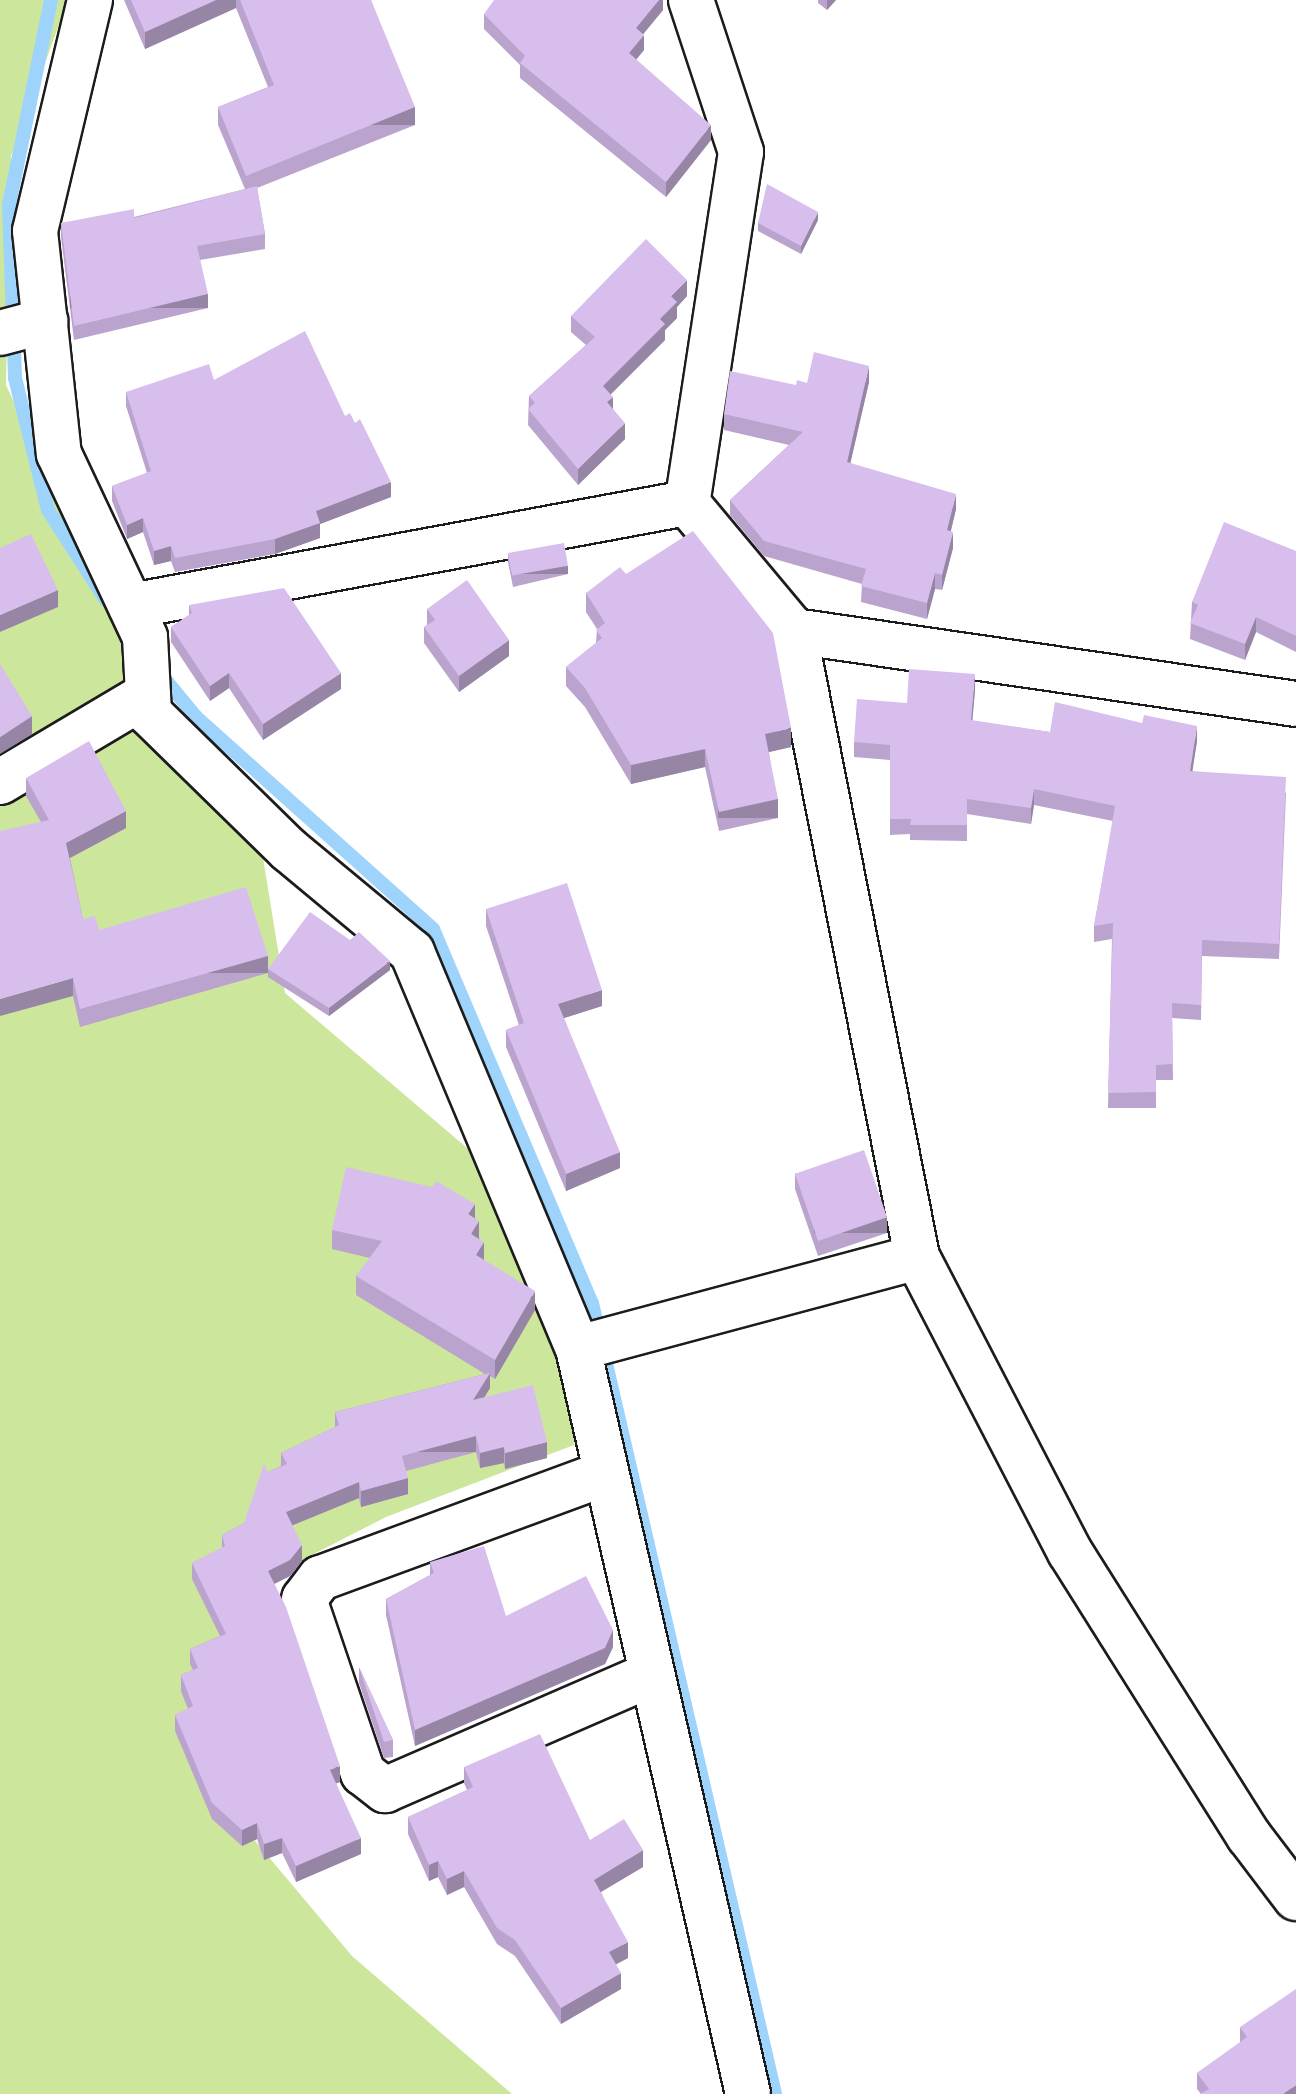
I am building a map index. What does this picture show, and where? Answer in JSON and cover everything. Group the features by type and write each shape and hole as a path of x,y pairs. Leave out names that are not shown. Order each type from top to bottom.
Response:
{"street":[{"path":"90,0 35,231 28,325 59,454 145,637 149,713 289,850 412,952 578,1348 748,2094"},
{"path":"691,0 741,152 687,503 794,631 917,1257 1070,1552 1249,1836 1296,1898"},
{"path":"131,606 687,503"},
{"path":"794,631 1296,704"},
{"path":"0,782 148,694"},
{"path":"578,1348 917,1257"},
{"path":"606,1473 320,1578 304,1599 363,1773 385,1790 652,1674"}],"green space":[{"path":"0,0 68,0 11,156 6,385 123,638 258,827 285,993 527,1199 586,1353 574,1445 386,1517 261,1581 225,1805 352,1956 512,2094 0,2094"}],"building":[{"path":"131,0 216,0 145,32"},
{"path":"240,0 371,0 415,107 246,176 218,107 274,85"},
{"path":"494,0 659,0 636,28 644,35 629,53 711,125 666,182 520,63 525,56 484,14"},
{"path":"767,184 818,212 801,246 758,223"},
{"path":"257,186 265,234 197,246 208,294 74,326 61,223 134,209 134,218"},
{"path":"646,239 687,280 671,296 677,302 660,319 665,324 603,386 613,397 607,402 625,423 578,469 528,409 535,403 529,396 595,337 571,316"},
{"path":"305,331 345,416 350,413 355,423 360,419 391,482 316,511 320,523 275,539 175,558 171,546 154,551 143,518 127,525 112,486 151,471 126,392 209,364 214,380"},
{"path":"814,352 869,366 847,462 956,494 947,530 953,532 942,575 935,573 927,603 861,586 866,569 764,541 730,500 803,432 724,414 730,371 796,385 797,380 807,383"},
{"path":"1224,522 1296,551 1296,636 1256,617 1245,644 1190,623 1198,605 1192,602"},
{"path":"693,531 773,633 791,728 765,734 778,799 719,812 705,749 631,765 585,688 566,667 602,638 596,630 605,623 586,593 620,567 626,574"},
{"path":"31,534 58,590 0,615 0,548"},
{"path":"564,543 568,566 512,576 508,553"},
{"path":"467,580 509,640 459,676 424,627 435,620 427,609"},
{"path":"284,588 341,673 263,724 229,673 210,686 171,627 192,613 189,605"},
{"path":"0,664 32,716 0,737"},
{"path":"909,669 975,674 971,720 1050,732 1055,702 1142,723 1144,715 1197,726 1190,771 1286,777 1279,944 1202,940 1201,1005 1172,1003 1173,1064 1156,1065 1156,1092 1108,1093 1113,923 1094,926 1115,806 1034,789 1031,808 967,799 967,825 910,825 911,819 890,819 890,745 854,742 857,699 907,703"},
{"path":"89,741 126,811 66,843 83,919 95,916 99,930 246,887 268,956 80,1009 73,978 0,999 0,831 49,820 26,778"},
{"path":"567,883 602,990 558,1004 620,1152 566,1174 506,1030 524,1023 486,909"},
{"path":"310,912 350,940 359,932 390,961 329,1008 268,969"},
{"path":"864,1150 887,1217 818,1241 795,1174"},
{"path":"346,1167 432,1187 436,1181 475,1204 468,1214 479,1221 471,1234 484,1242 476,1255 535,1291 495,1360 356,1276 382,1241 332,1230"},
{"path":"490,1373 473,1400 533,1385 547,1442 505,1453 504,1447 480,1453 476,1436 402,1456 408,1478 361,1491 359,1482 286,1512 302,1545 290,1560 268,1571 286,1607 340,1766 330,1770 361,1838 296,1866 282,1838 264,1844 257,1823 242,1830 212,1803 175,1715 193,1706 181,1675 198,1668 190,1649 226,1634 192,1563 225,1546 222,1535 244,1523 264,1464 268,1472 287,1464 281,1453 339,1425 335,1412"},
{"path":"484,1546 506,1616 586,1576 613,1630 605,1648 415,1730 386,1599 434,1573 430,1562"},
{"path":"359,1667 393,1740 384,1742"},
{"path":"540,1734 590,1840 624,1819 643,1850 594,1880 628,1942 609,1952 621,1973 561,2008 515,1940 497,1928 464,1871 447,1879 438,1861 429,1865 408,1817 473,1787 464,1767"},
{"path":"1296,1989 1296,2085 1283,2094 1200,2094 1209,2089 1197,2073 1247,2037 1240,2027"}],"waterway":[{"path":"51,0 9,205 15,378 48,510 106,600"},
{"path":"158,671 196,717 433,929 592,1303 775,2094"}]}
